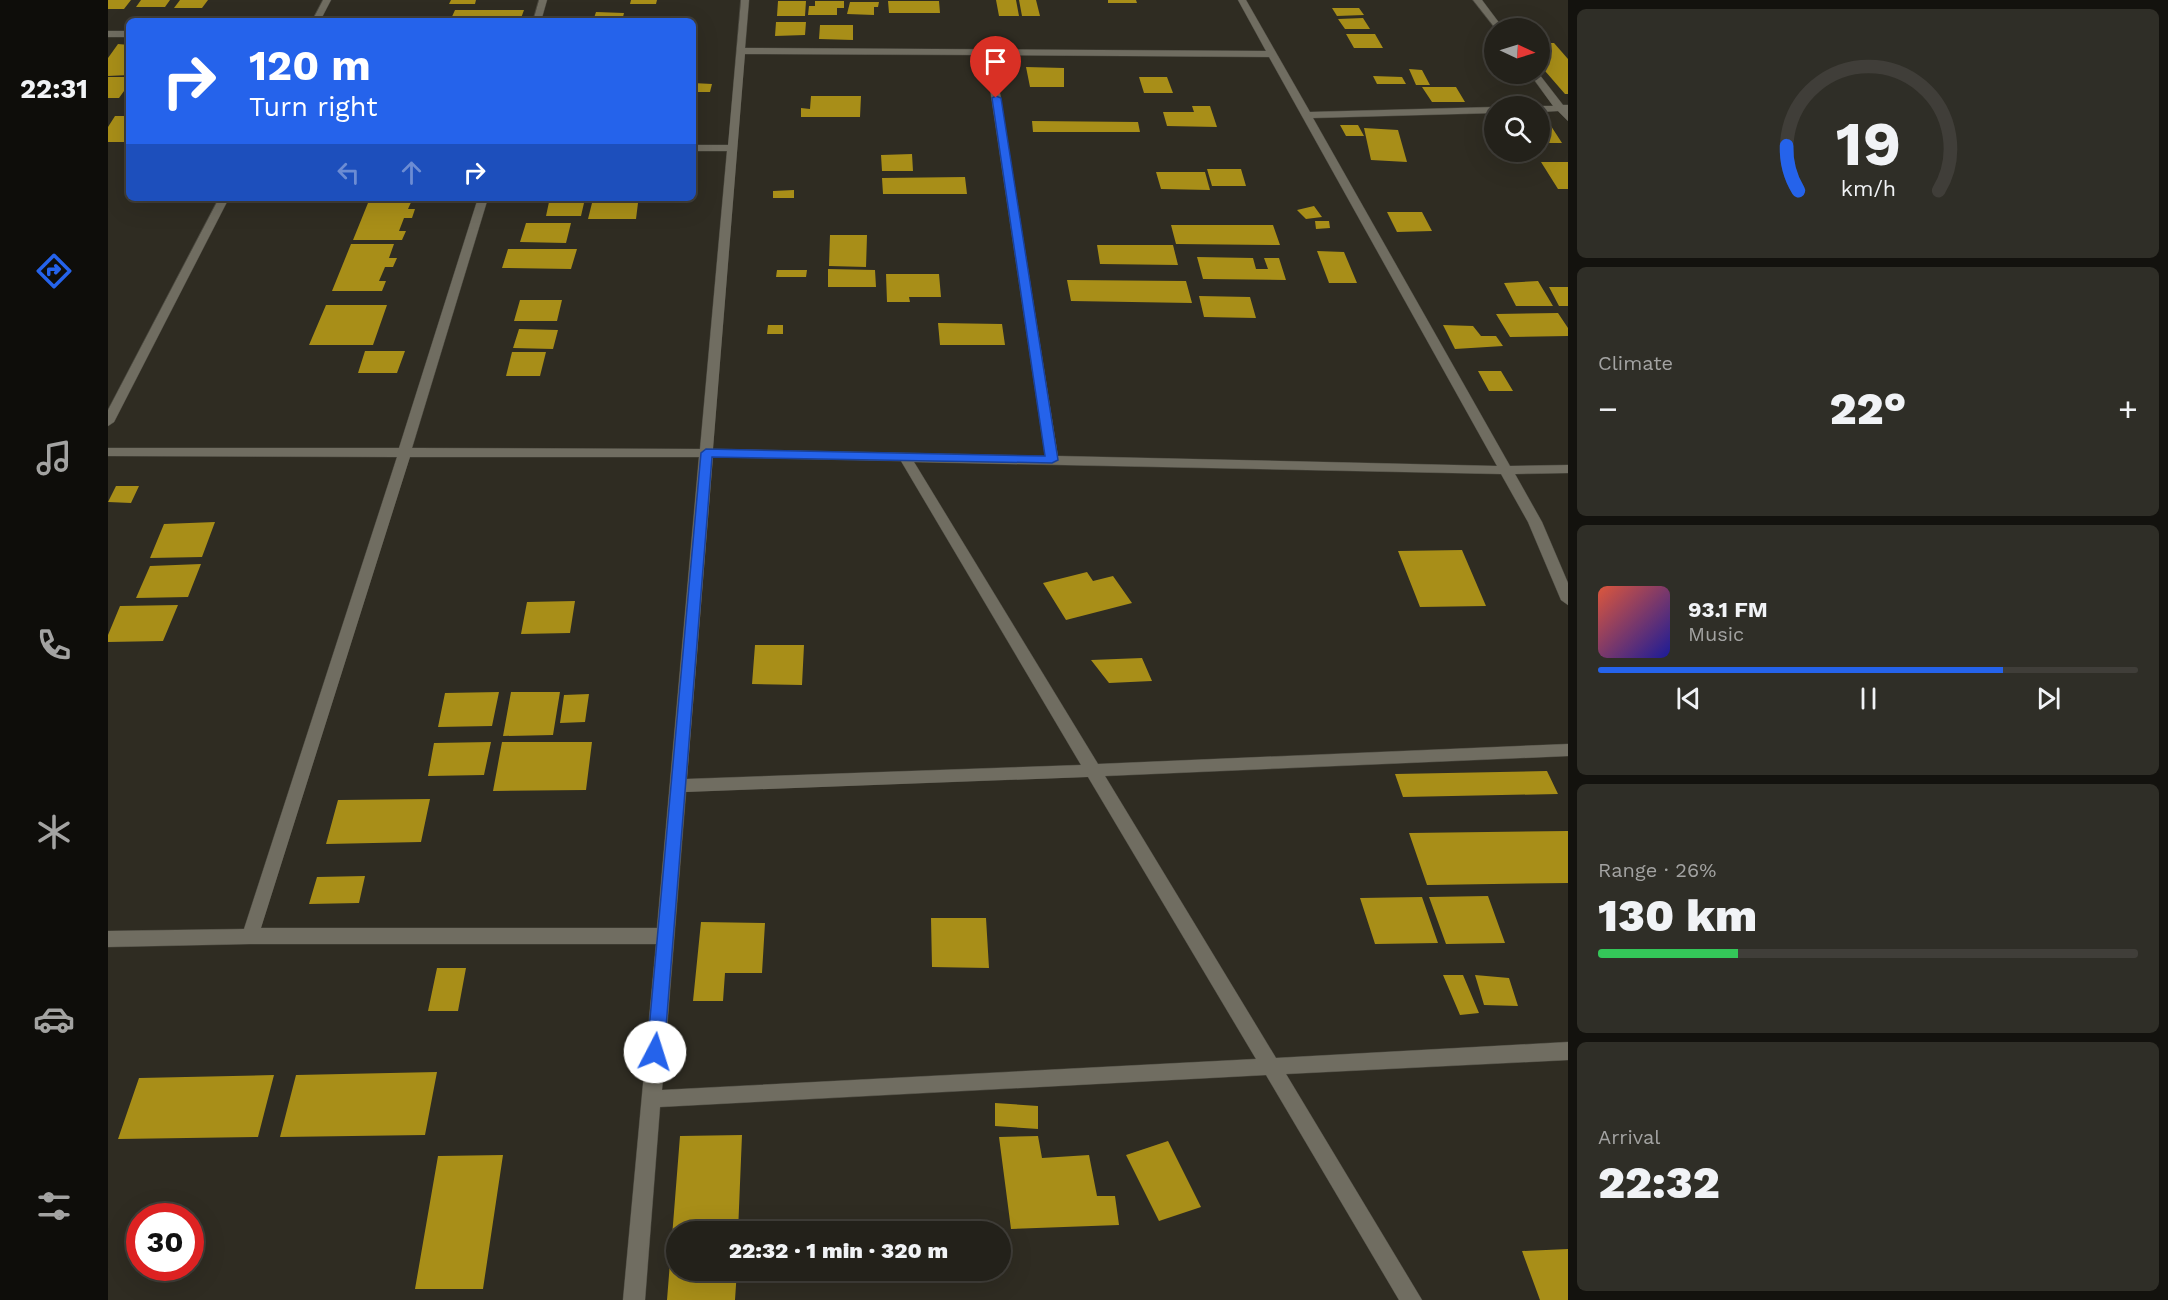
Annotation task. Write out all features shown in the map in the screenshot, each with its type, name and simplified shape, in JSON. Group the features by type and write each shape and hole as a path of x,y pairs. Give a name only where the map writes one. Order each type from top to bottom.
{"street":[{"path":"318,18 327,0"},
{"path":"538,18 543,0"},
{"path":"634,1300 745,0"},
{"path":"1242,0 1535,522 1568,600"},
{"path":"1477,0 1491,18"},
{"path":"108,34 126,34"},
{"path":"741,51 1272,54"},
{"path":"989,52 1052,460"},
{"path":"1543,84 1568,117"},
{"path":"1306,115 1484,110"},
{"path":"696,148 733,148"},
{"path":"108,422 222,201"},
{"path":"250,936 482,201"},
{"path":"108,452 706,453 1506,470 1568,469"},
{"path":"905,457 1411,1300"},
{"path":"678,786 1394,759 1568,750"},
{"path":"108,939 250,936 666,936"},
{"path":"651,1099 1568,1051"}],"building":[{"path":"108,0 131,0 124,9 108,9"},
{"path":"141,0 170,0 165,7 136,7"},
{"path":"180,0 208,0 202,8 174,8"},
{"path":"451,0 476,0 475,4 449,4"},
{"path":"631,0 657,0 656,4 630,4"},
{"path":"996,0 1016,0 1019,16 999,16"},
{"path":"1019,0 1036,0 1040,16 1022,16"},
{"path":"1108,0 1136,0 1137,3 1108,3"},
{"path":"778,1 806,1 805,16 777,16"},
{"path":"815,1 844,1 844,8 837,8 837,15 808,15 809,6 815,6"},
{"path":"888,1 939,1 940,13 889,13"},
{"path":"850,2 879,2 878,7 874,7 874,15 847,14"},
{"path":"1332,8 1359,8 1364,15 1337,16"},
{"path":"455,10 524,10 521,18 451,18"},
{"path":"596,12 624,13 623,18 594,18"},
{"path":"1363,18 1370,29 1345,29 1338,19"},
{"path":"776,22 806,22 805,35 775,36"},
{"path":"820,25 853,25 853,40 819,39"},
{"path":"1346,34 1375,34 1383,48 1354,48"},
{"path":"1550,43 1554,43 1568,59 1568,94 1565,94 1550,77"},
{"path":"118,44 126,45 126,75 108,76 108,58"},
{"path":"1026,67 1064,68 1064,87 1030,87"},
{"path":"1409,69 1422,70 1430,85 1416,85"},
{"path":"1373,76 1402,77 1406,84 1377,84"},
{"path":"108,77 126,77 126,88 119,98 108,98"},
{"path":"1139,77 1167,77 1173,93 1144,93"},
{"path":"696,83 712,84 710,92 696,92"},
{"path":"1422,87 1456,87 1465,102 1432,102"},
{"path":"811,96 861,96 860,117 801,117 801,108 810,109"},
{"path":"1192,106 1210,106 1217,127 1167,126 1163,112 1194,112"},
{"path":"115,116 126,116 126,142 108,142 108,127"},
{"path":"1032,121 1138,122 1140,132 1033,132"},
{"path":"1340,125 1358,125 1364,136 1346,136"},
{"path":"1550,126 1551,126 1562,143 1550,143"},
{"path":"1364,128 1398,130 1407,162 1371,160"},
{"path":"912,154 913,171 882,171 881,155"},
{"path":"1541,162 1568,162 1568,189 1558,189"},
{"path":"1207,169 1241,169 1246,186 1212,186"},
{"path":"1156,172 1205,172 1210,190 1161,189"},
{"path":"965,177 967,194 883,194 882,178"},
{"path":"794,190 794,198 773,198 773,191"},
{"path":"369,201 412,201 408,209 415,209 412,218 404,218 399,231 406,231 402,240 353,240"},
{"path":"549,202 584,203 581,216 546,216"},
{"path":"592,203 638,203 636,219 588,219"},
{"path":"1314,206 1322,217 1306,219 1297,210"},
{"path":"1387,212 1422,212 1432,231 1397,232"},
{"path":"1315,221 1329,221 1330,228 1316,229"},
{"path":"526,223 571,223 566,243 520,242"},
{"path":"1171,225 1273,225 1280,245 1176,244"},
{"path":"830,235 867,235 866,267 829,266"},
{"path":"351,244 394,244 389,258 397,258 393,267 385,267 379,281 386,281 382,291 332,291"},
{"path":"1097,245 1173,245 1178,265 1100,264"},
{"path":"508,249 577,249 571,269 502,268"},
{"path":"1317,251 1344,252 1357,283 1329,283"},
{"path":"1197,257 1253,258 1256,269 1268,269 1264,258 1279,258 1286,280 1203,279"},
{"path":"828,269 875,270 876,287 828,287"},
{"path":"777,270 807,270 806,277 776,277"},
{"path":"886,274 939,274 941,297 909,297 910,302 887,302"},
{"path":"1067,280 1186,281 1192,303 1071,301"},
{"path":"1538,281 1553,306 1516,306 1504,283"},
{"path":"1549,287 1568,287 1568,306 1559,306"},
{"path":"1199,296 1250,297 1256,318 1204,317"},
{"path":"520,300 562,300 557,321 514,321"},
{"path":"326,305 387,305 373,345 309,345"},
{"path":"1558,313 1568,328 1568,336 1510,337 1496,314"},
{"path":"938,323 1002,324 1005,345 940,345"},
{"path":"768,325 783,325 783,334 767,334"},
{"path":"1443,325 1473,326 1481,336 1496,336 1503,346 1455,349"},
{"path":"519,329 558,330 553,349 513,348"},
{"path":"365,351 405,351 397,373 358,373"},
{"path":"512,352 546,352 540,376 506,376"},
{"path":"1478,371 1501,371 1513,391 1489,391"},
{"path":"116,486 139,486 131,503 108,502"},
{"path":"215,522 202,557 150,558 164,524"},
{"path":"1462,550 1486,606 1420,607 1398,551"},
{"path":"201,564 188,597 136,598 150,566"},
{"path":"1087,572 1093,581 1113,576 1132,603 1066,620 1043,583"},
{"path":"575,601 570,633 521,634 527,602"},
{"path":"178,605 163,641 108,642 108,635 120,606"},
{"path":"755,645 804,645 802,685 752,684"},
{"path":"1142,658 1152,681 1109,683 1091,660"},
{"path":"499,692 492,726 438,727 445,693"},
{"path":"511,692 560,692 553,735 503,736"},
{"path":"589,694 585,722 560,723 564,695"},
{"path":"491,742 484,775 428,776 434,743"},
{"path":"502,742 592,742 586,790 493,791"},
{"path":"1547,771 1558,794 1403,797 1395,774"},
{"path":"430,799 421,842 326,844 338,800"},
{"path":"1568,831 1568,883 1427,885 1409,833"},
{"path":"365,876 359,903 309,904 317,877"},
{"path":"1488,896 1505,943 1446,944 1429,897"},
{"path":"1422,897 1438,943 1375,944 1360,898"},
{"path":"931,918 986,918 989,968 932,967"},
{"path":"701,922 765,923 762,973 725,973 723,1001 693,1001"},
{"path":"437,968 466,968 458,1011 428,1011"},
{"path":"1443,975 1463,975 1479,1013 1460,1015"},
{"path":"1475,975 1509,978 1518,1006 1484,1005"},
{"path":"437,1072 425,1135 280,1137 296,1075"},
{"path":"274,1075 258,1137 118,1139 139,1078"},
{"path":"995,1103 1038,1106 1038,1129 995,1126"},
{"path":"742,1135 738,1221 673,1221 680,1136"},
{"path":"1038,1136 1042,1158 1089,1155 1097,1196 1115,1196 1119,1225 1011,1229 999,1137"},
{"path":"1168,1141 1201,1207 1159,1221 1126,1155"},
{"path":"503,1155 483,1289 415,1289 438,1156"},
{"path":"1568,1249 1568,1300 1540,1300 1522,1251"},
{"path":"669,1281 736,1281 735,1300 667,1300"}],"route":[{"path":"655,1052 706,453 1052,460 996,98"}]}
